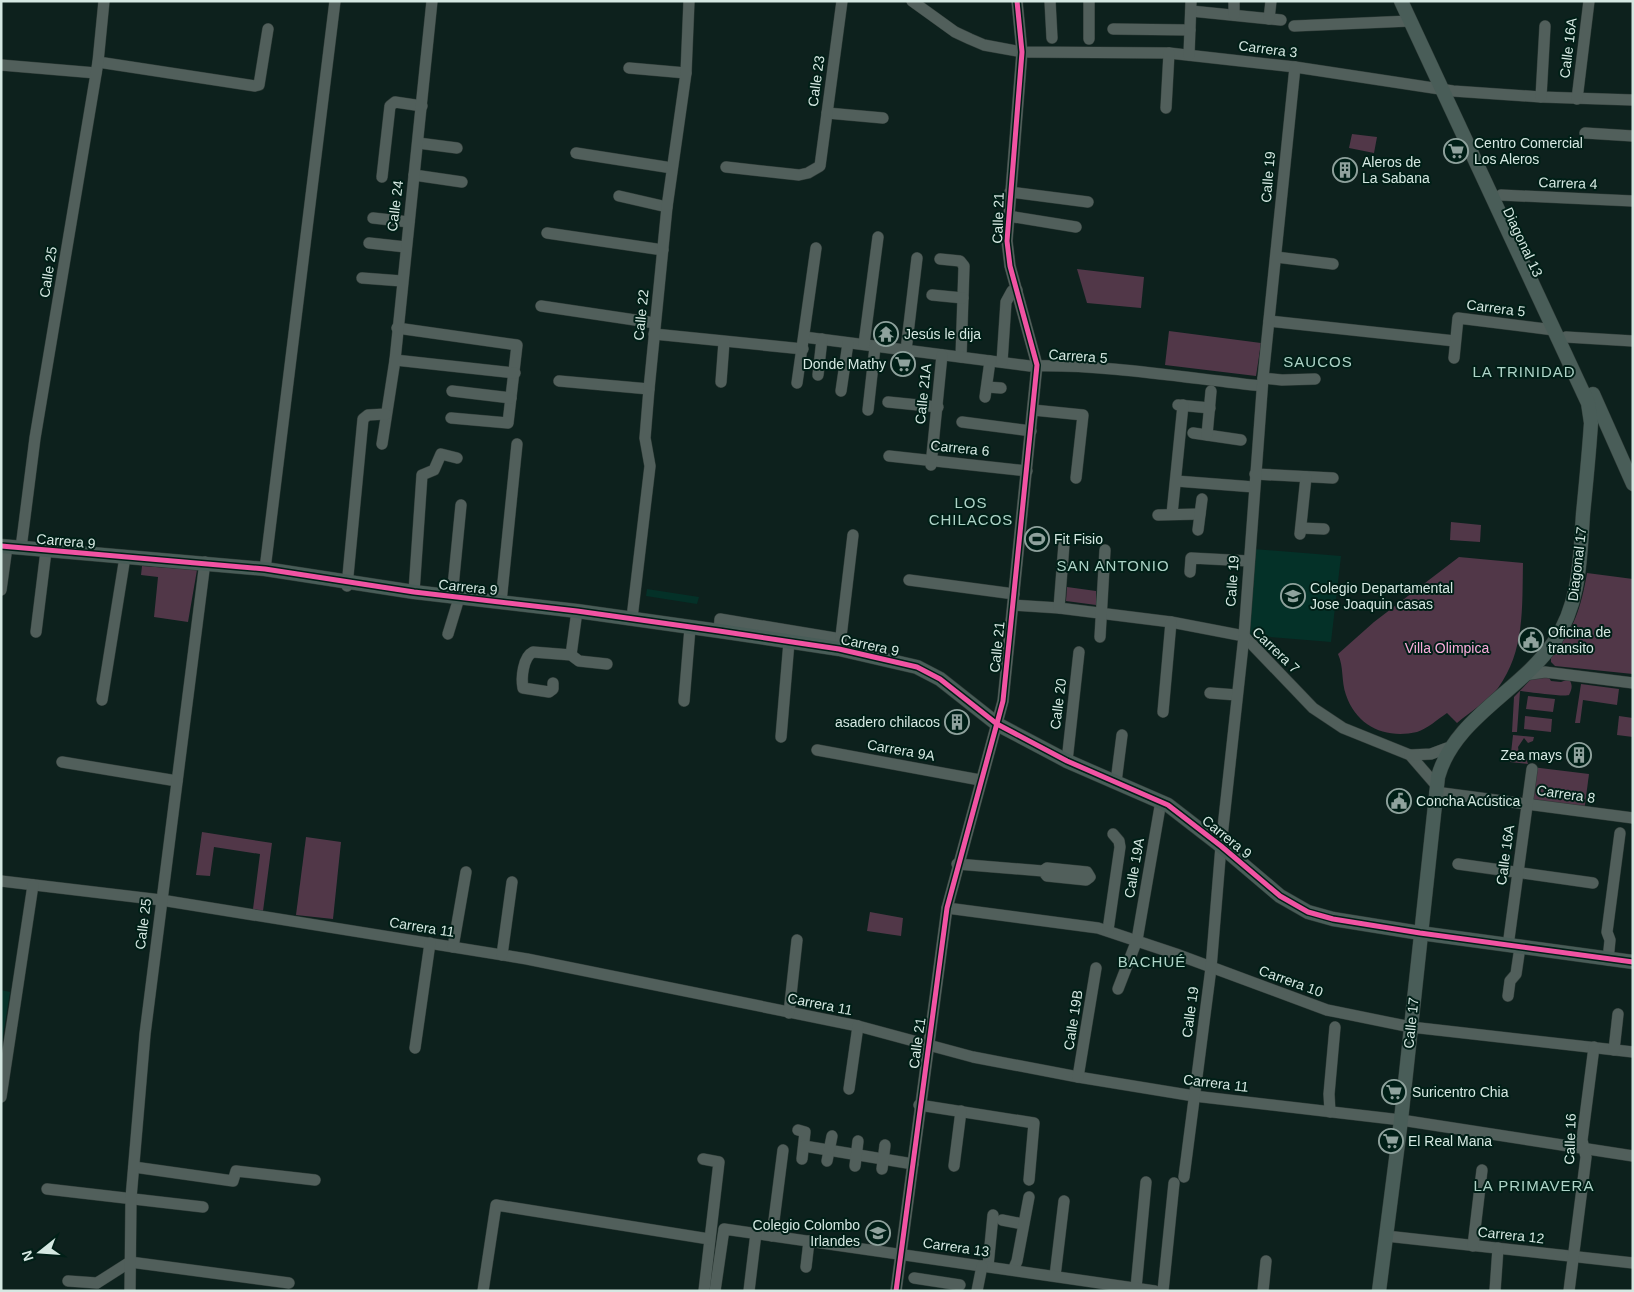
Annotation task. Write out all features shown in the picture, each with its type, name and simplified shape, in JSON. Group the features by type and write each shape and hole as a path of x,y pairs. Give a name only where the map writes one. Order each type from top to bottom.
{"main road":[{"name":"Diagonal 13","path":"1401,1 1501,195 1560,333 1590,407 1592,423 1589,444"},
{"name":"Diagonal 13","path":"1411,1 1447,90 1560,333 1628,470 1633,484"},
{"path":"1589,444 1593,442 1597,432 1603,431 1620,466 1628,470"},
{"name":"Diagonal 17","path":"1446,752 1474,722 1545,654 1562,629 1575,594 1589,444"},
{"name":"Carrera 9","path":"4,546 46,551 205,562 265,569 347,585 632,618 789,642 840,644 925,671 940,679 997,724 1066,761 1161,801 1222,846 1280,896 1298,908 1333,919 1608,960 1633,962"},
{"name":"Calle 17","path":"1379,1291 1402,1120 1436,788 1446,752"}],"street":[{"name":"Calle 25","path":"21,548 35,438 97,68 104,1"},
{"path":"265,569 335,1"},
{"name":"Calle 24","path":"382,444 395,360 432,1"},
{"path":"629,68 686,73 689,1"},
{"name":"Calle 23","path":"726,167 799,175 808,173 820,166 842,1"},
{"name":"Carrera 3","path":"912,1 955,32 970,39 984,45 1022,52 1169,53 1295,67 1447,90 1578,99 1633,100"},
{"name":"Calle 21","path":"896,1291 919,1105 947,908 957,864 1003,701 1033,410 1037,365 1008,254 1008,216 1022,52 1017,1"},
{"path":"1050,1 1052,38"},
{"path":"1088,39 1089,1"},
{"path":"1234,1 1234,15"},
{"path":"1189,55 1192,6 1234,15 1275,20 1271,1"},
{"name":"Calle 16A","path":"1578,99 1589,1"},
{"path":"1294,26 1410,21"},
{"path":"1541,97 1545,26"},
{"path":"1112,28 1190,30"},
{"path":"1,65 97,68 255,86 259,85 268,29"},
{"path":"1166,108 1169,53"},
{"name":"Calle 19","path":"1163,1291 1212,968 1222,846 1244,636 1262,382 1270,321 1295,67"},
{"name":"Calle 22","path":"632,618 650,466 645,438 667,207 686,73"},
{"path":"382,177 390,106 395,102 422,106"},
{"path":"827,113 883,118"},
{"path":"1585,133 1633,136"},
{"path":"418,143 457,148"},
{"path":"576,153 672,168"},
{"path":"414,175 462,182"},
{"path":"1010,192 1088,202"},
{"name":"Carrera 4","path":"1501,195 1633,201"},
{"path":"619,196 667,207"},
{"path":"1008,216 1076,227"},
{"path":"373,218 409,222"},
{"path":"547,233 663,250"},
{"path":"868,410 870,346 865,295 878,237"},
{"path":"369,243 406,246"},
{"path":"797,383 816,248"},
{"path":"1276,257 1333,264"},
{"path":"906,350 917,258"},
{"path":"940,259 964,263 961,357"},
{"path":"362,278 402,281"},
{"path":"1002,362 1006,302 1012,291 1017,290"},
{"path":"932,295 963,298"},
{"path":"540,306 724,342 802,349"},
{"name":"Carrera 5","path":"1454,358 1458,318 1560,333 1633,341"},
{"path":"1270,321 1455,341"},
{"path":"397,328 515,343 518,348 507,424 450,418"},
{"name":"Carrera 5","path":"804,337 848,344 1037,365 1262,382 1315,379"},
{"path":"818,375 822,339"},
{"path":"721,382 724,342"},
{"path":"841,391 848,344"},
{"name":"Calle 21A","path":"931,463 942,355"},
{"path":"395,360 515,373"},
{"path":"990,361 986,392 1001,388"},
{"path":"559,380 649,389"},
{"path":"452,391 511,398"},
{"path":"1207,436 1211,391"},
{"path":"888,402 938,407"},
{"path":"1172,514 1176,481 1180,405 1210,408"},
{"path":"1033,410 1083,415 1076,478"},
{"path":"347,585 363,419 368,415 386,414"},
{"path":"962,422 1031,431"},
{"path":"1193,434 1240,440"},
{"path":"502,602 516,444"},
{"path":"414,592 422,475 434,470 441,454 457,458"},
{"name":"Carrera 6","path":"889,456 931,463 1027,471"},
{"path":"1255,474 1333,478"},
{"path":"1306,477 1301,531 1324,530"},
{"path":"1176,481 1254,487"},
{"path":"1198,530 1202,499"},
{"path":"448,634 455,597 461,505"},
{"path":"1158,515 1200,514"},
{"path":"718,631 720,619 840,644 853,535"},
{"path":"1059,608 1064,544"},
{"path":"1,590 4,546"},
{"path":"1100,637 1105,550"},
{"path":"36,632 46,551"},
{"path":"102,700 125,557"},
{"path":"1190,572 1191,558 1248,562"},
{"name":"Calle 25","path":"130,1291 130,1198 145,1034 205,562"},
{"name":"Carrera 7","path":"909,580 1059,608 1171,622 1244,636 1313,708 1330,720 1410,755 1446,752"},
{"path":"570,655 577,611"},
{"path":"1163,712 1171,622"},
{"path":"684,701 690,628"},
{"path":"781,736 789,642"},
{"path":"553,683 552,689 549,692 524,688 526,659 533,652 570,655 579,662 607,664"},
{"name":"Calle 20","path":"1066,761 1079,652"},
{"path":"1545,654 1544,662 1550,668 1633,679"},
{"path":"1524,675 1545,672 1633,683"},
{"path":"1210,693 1237,696"},
{"path":"1116,782 1122,734"},
{"name":"Carrera 9A","path":"817,750 980,780"},
{"name":"Carrera 7","path":"1410,755 1436,788"},
{"path":"62,762 177,781"},
{"name":"Calle 16A","path":"1508,996 1510,981 1516,974 1514,946 1518,872 1532,769"},
{"name":"Carrera 8","path":"1436,788 1527,804 1633,818"},
{"name":"Calle 19A","path":"1118,989 1137,940 1161,801"},
{"path":"1608,960 1610,940 1606,932 1620,833"},
{"path":"1108,930 1120,847 1119,841 1113,834"},
{"path":"957,864 1043,872"},
{"path":"1458,864 1593,883"},
{"path":"453,947 466,872"},
{"name":"Carrera 11","path":"1,881 161,900 502,955 858,1026 1028,1069 1078,1078 1194,1096 1402,1120 1633,1156"},
{"path":"502,955 512,882"},
{"path":"1,1097 33,885"},
{"name":"Carrera 10","path":"947,908 1108,930 1320,1008 1411,1027 1633,1052"},
{"path":"789,1013 798,940"},
{"path":"415,1048 430,943"},
{"name":"Calle 19B","path":"1078,1078 1096,968"},
{"path":"1614,1050 1618,1014"},
{"path":"849,1089 858,1026"},
{"path":"1330,1112 1329,1094 1336,1027"},
{"name":"Calle 16","path":"1569,1291 1586,1157 1582,1140 1594,1047"},
{"path":"919,1105 1034,1122 1029,1180"},
{"path":"954,1166 961,1111"},
{"path":"798,1130 805,1132 802,1159"},
{"path":"828,1156 832,1136"},
{"path":"855,1160 858,1141"},
{"path":"882,1164 885,1145"},
{"path":"804,1146 828,1156 882,1164 913,1164"},
{"path":"772,1236 783,1150"},
{"path":"703,1158 719,1162 704,1291"},
{"path":"134,1167 233,1181 236,1171 315,1180"},
{"path":"1473,1246 1482,1170"},
{"path":"1136,1288 1146,1182"},
{"path":"48,1189 203,1207"},
{"path":"1013,1270 1018,1261 1029,1197"},
{"path":"1055,1276 1064,1200"},
{"path":"483,1291 496,1205 709,1239"},
{"path":"977,1291 997,1218 1023,1224"},
{"name":"Carrera 13","path":"715,1291 724,1229 1055,1276 1099,1287 1136,1288 1155,1291"},
{"path":"748,1291 756,1233"},
{"name":"Carrera 12","path":"1386,1236 1633,1263"},
{"path":"806,1267 810,1241"},
{"path":"1495,1291 1498,1248"},
{"path":"1263,1291 1266,1261"},
{"path":"68,1281 97,1283 130,1262 289,1283"},
{"path":"919,1291 917,1278 960,1285"}],"shaded area":[{"name":"Colegio Departamental Jose Joaquin casas","path":"1253,549 1341,556 1331,642 1247,635"},
{"path":"647,589 699,597 697,604 646,596"},
{"path":"1,990 10,992 1,1048"}],"green space":[{"path":"1352,134 1377,137 1374,153 1349,148"},
{"path":"1077,269 1144,277 1141,308 1087,303"},
{"path":"1169,331 1261,343 1256,376 1165,365"},
{"path":"1451,522 1481,525 1480,542 1450,540"},
{"name":"Villa Olimpica","path":"1459,557 1523,563 1522,613 1518,644 1507,674 1494,693 1457,723 1447,713 1417,732 1394,734 1374,728 1365,723 1351,706 1344,690 1338,654 1374,622"},
{"path":"142,566 197,570 188,622 154,617 158,577 141,575"},
{"path":"1587,573 1633,579 1633,674 1555,666 1551,662 1551,657 1571,628 1579,608"},
{"path":"1067,587 1096,591 1096,605 1066,601"},
{"path":"1534,676 1548,676 1551,681 1561,682 1569,679 1572,685 1571,691 1569,695 1554,695 1520,691 1517,732 1512,732 1514,697"},
{"path":"1581,684 1619,689 1617,705 1583,700 1580,723 1575,723"},
{"path":"1528,696 1555,699 1553,712 1526,709"},
{"path":"1525,716 1552,719 1551,732 1524,729"},
{"path":"1619,716 1633,718 1633,737 1617,735"},
{"path":"1513,735 1534,737 1533,741 1528,743 1524,738 1518,747 1520,761 1526,758 1528,764 1510,762"},
{"path":"1532,767 1589,774 1584,812 1527,804"},
{"path":"202,832 272,843 263,911 253,909 260,854 214,847 210,876 196,875"},
{"path":"306,837 341,842 333,919 296,915"},
{"path":"870,912 903,918 901,936 867,931"}],"cycle path":[{"path":"896,1291 947,908 1003,701 1037,365 1010,266 1007,241 1022,52 1017,1"},
{"path":"1,546 265,569 414,592 577,611 839,649 917,667 940,679 997,724 1067,761 1168,805 1221,846 1280,896 1308,912 1333,919 1420,933 1633,962"}],"place":[{"name":"Centro Comercial Los Aleros","path":"1456,151"},
{"name":"Aleros de La Sabana","path":"1345,170"},
{"name":"Jesús le dija","path":"886,334"},
{"name":"Donde Mathy","path":"903,364"},
{"name":"Fit Fisio","path":"1037,539"},
{"name":"Colegio Departamental Jose Joaquin casas","path":"1293,596"},
{"name":"Oficina de transito","path":"1531,640"},
{"name":"asadero chilacos","path":"957,722"},
{"name":"Zea mays","path":"1579,755"},
{"name":"Concha Acústica","path":"1399,801"},
{"name":"Suricentro Chia","path":"1394,1092"},
{"name":"El Real Mana","path":"1391,1141"},
{"name":"Colegio Colombo Irlandes","path":"878,1233"}],"district":[{"name":"SAUCOS","path":"1318,361"},
{"name":"LA TRINIDAD","path":"1524,371"},
{"name":"LOS CHILACOS","path":"971,510"},
{"name":"SAN ANTONIO","path":"1113,565"},
{"name":"BACHUÉ","path":"1152,961"},
{"name":"LA PRIMAVERA","path":"1534,1185"}]}
